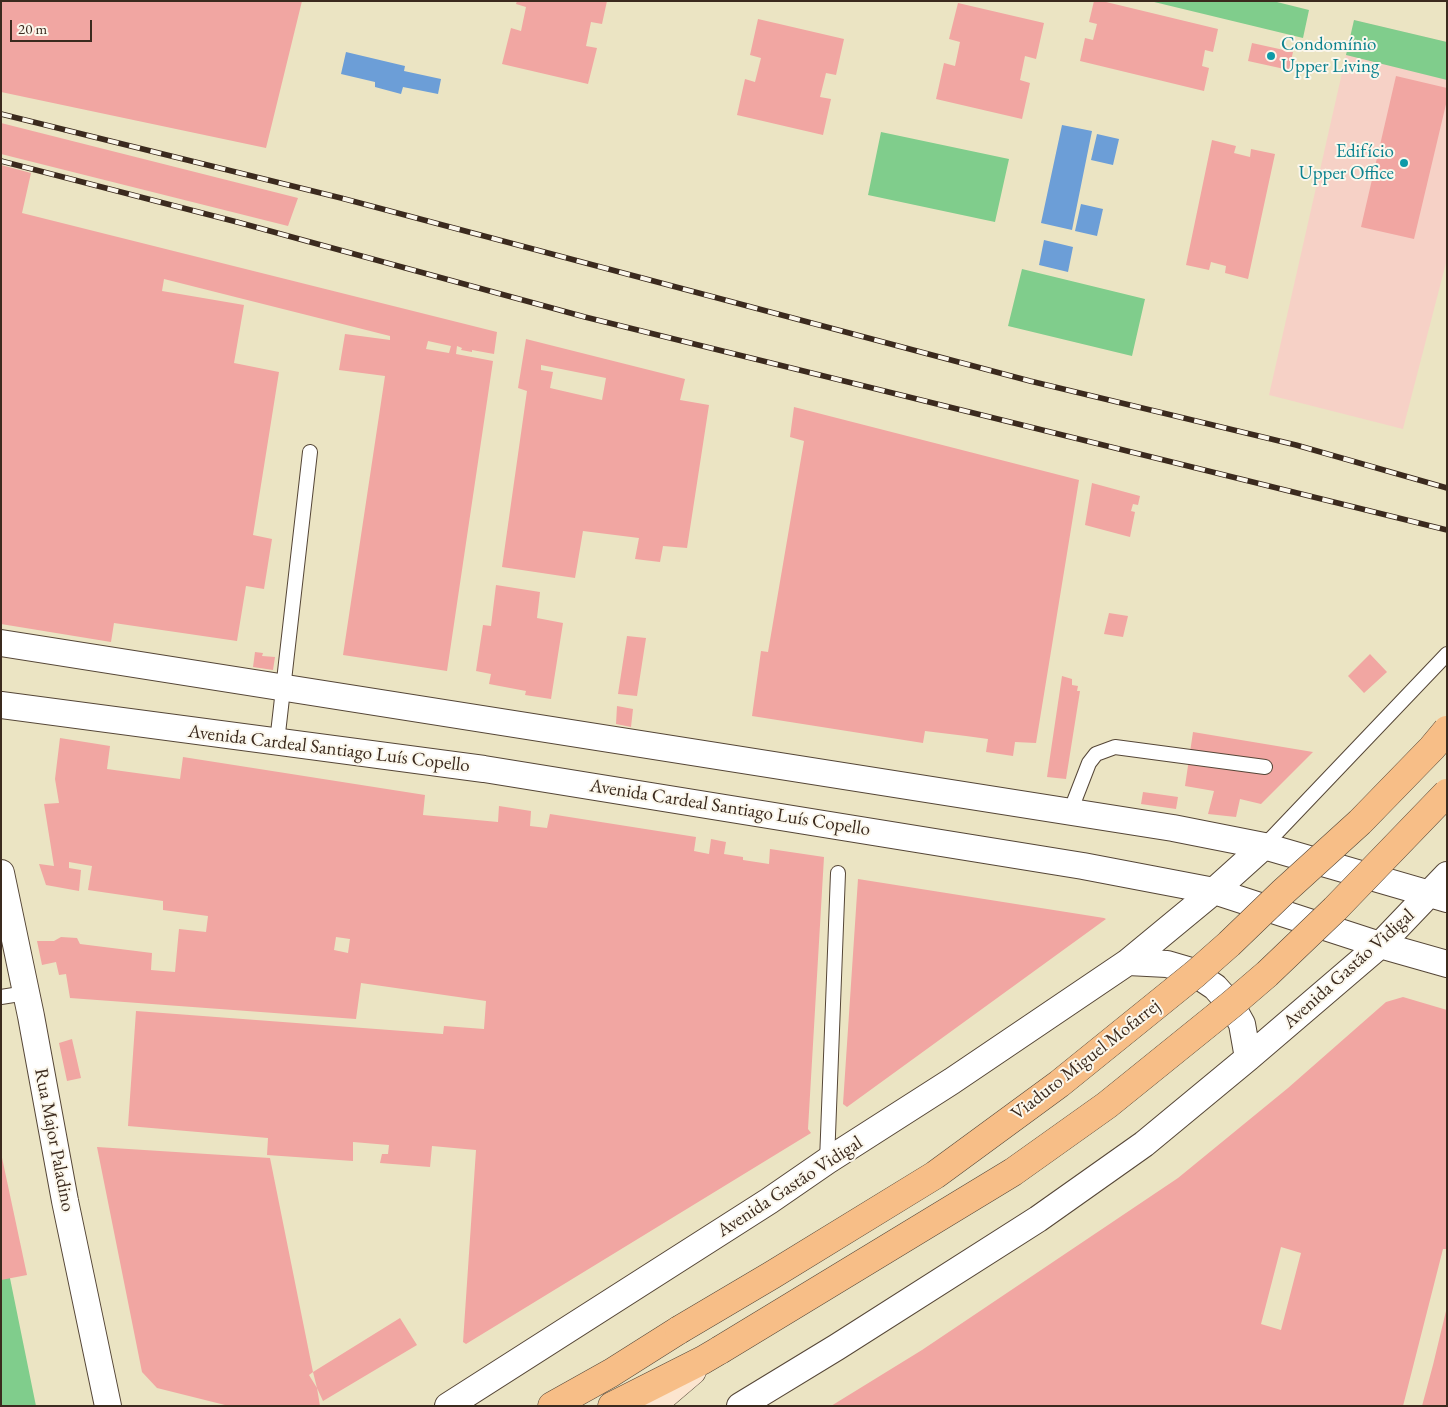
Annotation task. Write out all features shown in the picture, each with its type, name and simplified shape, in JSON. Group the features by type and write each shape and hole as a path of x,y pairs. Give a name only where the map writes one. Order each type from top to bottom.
{"highway":[{"name":"Viaduto Miguel Mofarrej","path":"552,1406 611,1373 935,1175 1059,1084 1195,974 1229,944 1360,822 1447,730"},
{"path":"612,1406 712,1355 1013,1172 1107,1105 1267,974 1336,909 1447,793"}],"street":[{"path":"1,643 1173,828 1264,846 1441,890"},
{"name":"Avenida Cardeal Santiago Luís Copello","path":"1,705 484,769 1083,866 1214,891 1380,945 1447,964"},
{"name":"Avenida Gastão Vidigal","path":"448,1406 769,1201 827,1161 952,1081 1128,962 1214,891 1264,846"},
{"name":"Rua Major Paladino","path":"1,874 14,995 65,1201 108,1406"},
{"name":"Avenida Gastão Vidigal","path":"740,1406 1038,1218 1144,1144 1248,1058 1441,890"},
{"path":"1128,962 1167,964 1191,971 1214,987 1232,1006 1242,1024 1248,1058"},
{"path":"651,1406 712,1355"}],"lane":[{"path":"277,742 310,452"},
{"path":"1264,846 1447,654"},
{"path":"1070,812 1089,762 1096,754 1115,747 1265,767"},
{"path":"827,1161 838,873"}],"shaded area":[{"path":"1354,20 1447,42 1447,259 1403,429 1269,395"}],"green space":[{"path":"1150,1 1273,1 1309,10 1303,38"},
{"path":"1354,20 1447,42 1447,80 1346,55"},
{"path":"881,132 1009,159 995,222 868,195"},
{"path":"1022,269 1145,299 1132,356 1008,326"},
{"path":"1,1234 36,1406 1,1406"}],"water":[{"path":"346,52 405,66 404,71 441,79 438,94 403,87 401,94 375,87 375,82 341,74"},
{"path":"1062,125 1092,131 1072,230 1041,223"},
{"path":"1097,134 1119,139 1113,165 1091,160"},
{"path":"1081,204 1103,209 1097,236 1075,231"},
{"path":"1044,240 1073,247 1068,272 1039,265"}],"building":[{"path":"1,1 302,1 266,148 1,92"},
{"path":"517,1 607,1 602,24 591,22 586,46 597,48 588,84 502,64 511,28 521,31 526,7 516,4"},
{"path":"1094,1 1102,1 1218,29 1213,52 1205,50 1202,66 1209,68 1204,91 1080,61 1085,38 1093,40 1097,24 1089,22"},
{"path":"958,3 1044,23 1036,59 1025,56 1020,80 1030,83 1022,119 936,99 944,63 955,66 960,42 949,39"},
{"path":"758,19 844,39 836,75 826,73 820,97 831,99 823,135 737,115 745,79 755,82 761,58 750,55"},
{"name":"Condomínio Upper Living","path":"1252,43 1293,52 1289,70 1248,61"},
{"name":"Edifício Upper Office","path":"1396,76 1447,88 1447,100 1414,239 1361,227"},
{"path":"1,123 298,198 288,226 1,154"},
{"path":"1212,140 1236,146 1234,153 1250,157 1251,149 1275,154 1248,279 1225,273 1226,266 1211,262 1209,270 1186,265"},
{"path":"1,165 31,173 22,213 497,332 494,354 461,350 462,348 457,346 456,354 493,361 447,671 343,655 385,376 339,370 345,334 390,340 390,336 164,279 162,291 244,305 234,363 279,372 253,535 272,539 264,589 246,586 237,641 114,623 111,642 1,624","holes":["428,341 451,346 449,353 426,349"]},
{"path":"526,339 685,379 680,400 709,405 687,548 663,546 660,562 635,559 639,538 583,531 575,578 502,567 527,391 518,388","holes":["541,365 606,378 602,400 550,388 553,372 541,370"]},
{"path":"794,407 1079,480 1036,743 1015,742 1013,756 986,752 988,739 925,731 923,743 752,716 761,651 768,652 804,441 790,437"},
{"path":"1092,483 1140,496 1138,505 1133,504 1131,511 1135,512 1130,537 1085,525"},
{"path":"496,585 540,592 537,618 563,623 551,699 525,695 526,691 489,684 491,674 476,671 483,625 491,626"},
{"path":"1109,613 1128,616 1123,637 1104,634"},
{"path":"627,636 646,638 637,696 618,694"},
{"path":"255,652 263,653 262,656 275,657 273,670 253,667"},
{"path":"1370,654 1387,672 1364,693 1348,676"},
{"path":"1062,676 1072,679 1072,685 1078,686 1077,691 1080,691 1066,779 1047,777"},
{"path":"617,706 633,709 631,727 616,724"},
{"path":"1193,732 1313,752 1261,804 1240,799 1236,817 1208,814 1214,791 1185,786"},
{"path":"60,738 110,746 107,769 180,779 183,757 425,795 423,815 498,822 499,806 531,811 530,826 547,828 550,814 696,837 694,851 709,854 711,839 726,842 724,854 743,857 743,860 769,864 770,849 824,857 808,1129 811,1133 466,1344 463,1342 476,1150 432,1146 430,1167 380,1163 382,1154 388,1154 389,1145 353,1142 353,1161 267,1155 268,1138 128,1126 136,1011 443,1034 444,1026 484,1029 486,1001 361,983 356,1019 70,998 66,974 59,975 56,962 42,965 37,941 54,941 61,937 77,938 80,944 152,953 151,970 175,972 179,929 206,932 208,916 163,910 163,901 88,890 92,866 69,862 69,868 81,870 79,891 46,885 39,864 54,866 44,804 59,803 55,779","holes":["336,937 350,939 348,953 334,950"]},
{"path":"1143,792 1178,797 1176,809 1141,804"},
{"path":"858,879 1106,919 847,1107 843,1104"},
{"path":"1403,997 1447,1010 1447,1249 1443,1249 1403,1406 831,1406 922,1350 1178,1178 1288,1088 1386,1002","holes":["1281,1247 1301,1253 1281,1330 1261,1324"]},
{"path":"72,1039 81,1078 67,1081 59,1043"},
{"path":"97,1147 270,1158 313,1372 309,1375 317,1388 320,1406 229,1406 157,1388 142,1372"},
{"path":"1,1153 27,1275 1,1280"},
{"path":"1446,1311 1447,1406 1422,1406 1433,1365"},
{"path":"400,1318 417,1345 323,1401 313,1372"}],"railway":[{"path":"1,114 341,198 1030,381 1296,445 1447,488"},
{"path":"1,161 237,222 585,317 1447,530"}],"place":[{"name":"Condomínio Upper Living","path":"1271,56"},
{"name":"Edifício Upper Office","path":"1404,163"}]}
